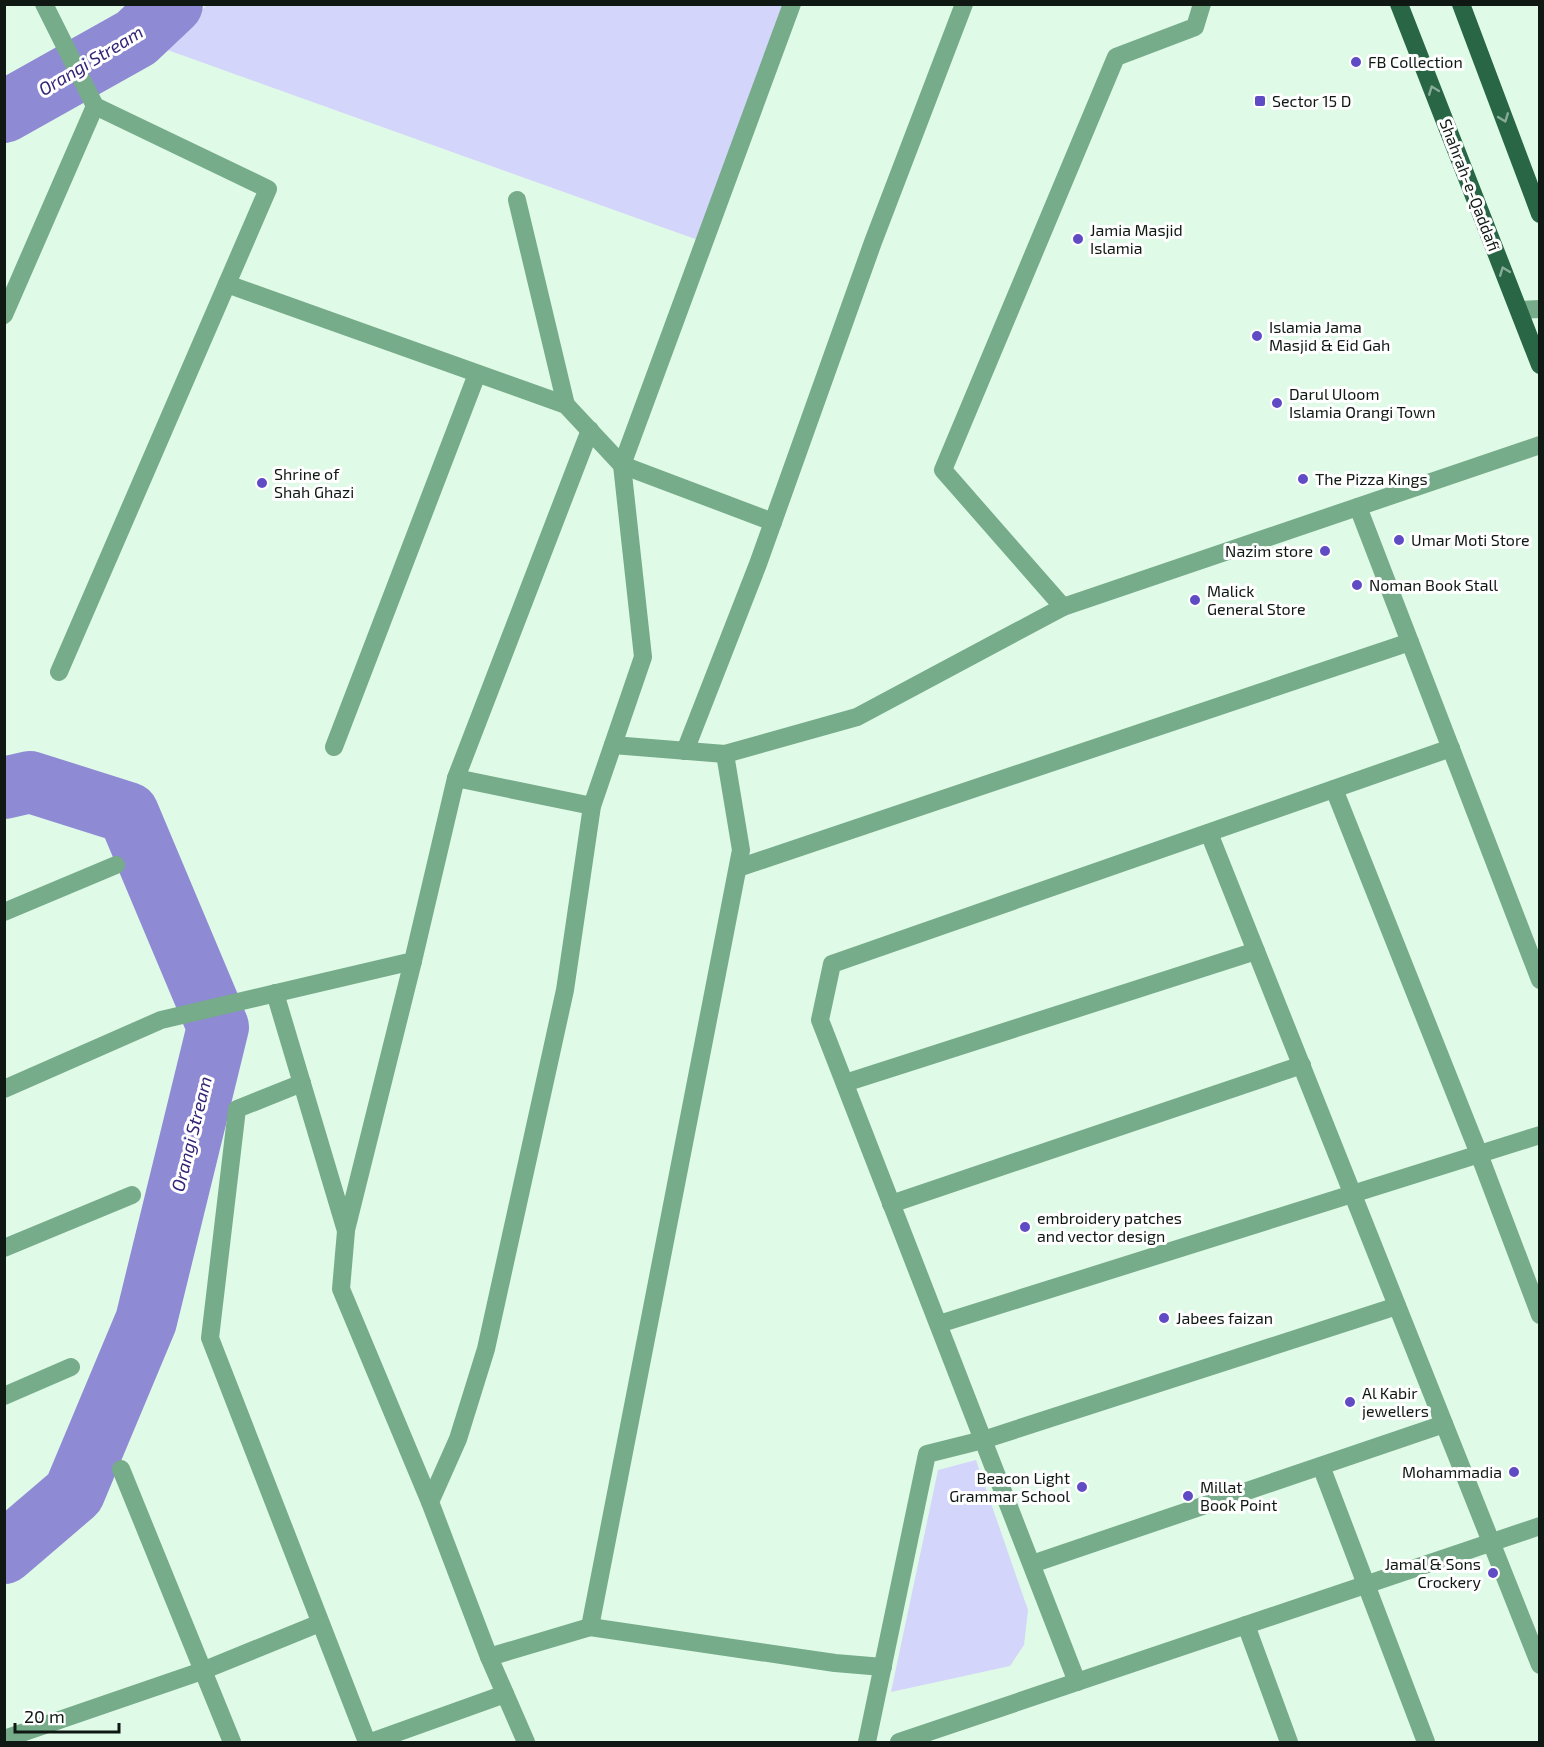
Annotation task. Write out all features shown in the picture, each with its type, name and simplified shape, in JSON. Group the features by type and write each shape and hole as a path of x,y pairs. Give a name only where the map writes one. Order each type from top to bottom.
{"main road":[{"name":"Shahrah-e-Qaddafi","path":"1399,4 1539,365"},
{"path":"1461,4 1539,214"}],"street":[{"path":"44,4 94,105 268,189 59,672"},
{"path":"430,1502 458,1439 486,1349 565,990 592,806 643,657 622,465 792,4"},
{"path":"685,751 773,522 873,242 964,4"},
{"path":"1064,608 943,470 1116,57 1195,27 1202,4"},
{"path":"4,315 94,105"},
{"path":"517,200 566,405"},
{"path":"227,285 566,405 622,465 773,522"},
{"path":"1519,310 1539,309"},
{"path":"334,747 477,374"},
{"path":"526,1743 489,1657 430,1502 341,1289 346,1231 456,778 590,430"},
{"path":"614,745 725,754 857,717 1064,608 1539,445"},
{"path":"1358,507 1539,980"},
{"path":"738,868 1410,642"},
{"path":"1077,1682 820,1020 832,964 1451,748"},
{"path":"590,1627 741,850 725,754"},
{"path":"456,778 592,806"},
{"path":"1334,789 1479,1154 1539,1315"},
{"path":"1209,833 1539,1665"},
{"path":"4,912 116,865"},
{"path":"845,1083 1256,951"},
{"path":"4,1089 161,1020 413,961"},
{"path":"274,994 346,1231"},
{"path":"891,1203 1302,1065"},
{"path":"302,1083 237,1109 210,1338 366,1743"},
{"path":"939,1324 1539,1135"},
{"path":"4,1248 132,1195"},
{"path":"867,1743 927,1454 983,1440 1397,1306"},
{"path":"4,1396 71,1367"},
{"path":"1032,1564 1444,1424"},
{"path":"1321,1466 1426,1743"},
{"path":"121,1470 232,1743"},
{"path":"899,1743 1539,1526"},
{"path":"4,1739 202,1671 320,1623"},
{"path":"1246,1625 1283,1741"},
{"path":"489,1657 590,1627 835,1663 883,1667"},
{"path":"371,1743 505,1694"}],"shaded area":[{"path":"207,5 783,5 698,240 162,48"},
{"path":"976,1460 1028,1610 1024,1645 1010,1666 891,1692 938,1470"}],"waterway":[{"name":"Orangi Stream","path":"4,112 136,38 172,4"},
{"name":"Orangi Stream","path":"4,788 30,782 128,813 218,1027 146,1321 74,1493 4,1553"}],"place":[{"name":"FB Collection","path":"1356,62"},
{"name":"Sector 15 D","path":"1260,101"},
{"name":"Jamia Masjid Islamia","path":"1078,239"},
{"name":"Islamia Jama Masjid & Eid Gah","path":"1257,336"},
{"name":"Darul Uloom Islamia Orangi Town","path":"1277,403"},
{"name":"The Pizza Kings","path":"1303,479"},
{"name":"Shrine of Shah Ghazi","path":"262,483"},
{"name":"Umar Moti Store","path":"1399,540"},
{"name":"Nazim store","path":"1325,551"},
{"name":"Noman Book Stall","path":"1357,585"},
{"name":"Malick General Store","path":"1195,600"},
{"name":"embroidery patches and vector design","path":"1025,1227"},
{"name":"Jabees faizan","path":"1164,1318"},
{"name":"Al Kabir jewellers","path":"1350,1402"},
{"name":"Mohammadia","path":"1514,1472"},
{"name":"Beacon Light Grammar School","path":"1082,1487"},
{"name":"Millat Book Point","path":"1188,1496"},
{"name":"Jamal & Sons Crockery","path":"1493,1573"}]}
